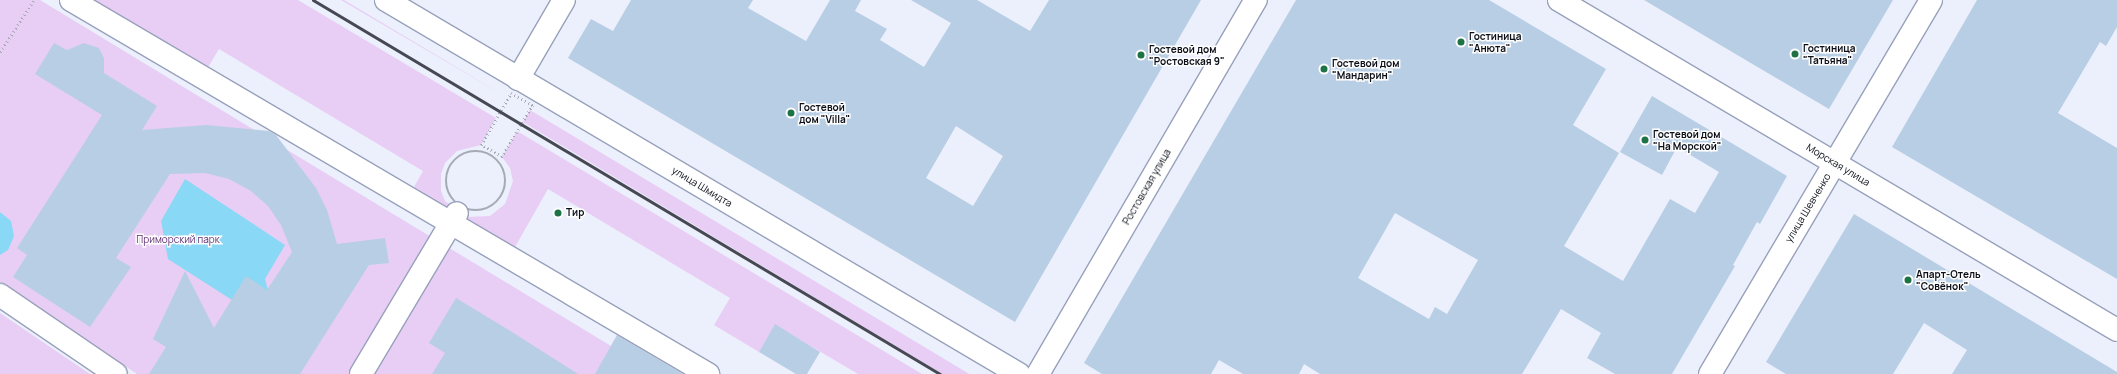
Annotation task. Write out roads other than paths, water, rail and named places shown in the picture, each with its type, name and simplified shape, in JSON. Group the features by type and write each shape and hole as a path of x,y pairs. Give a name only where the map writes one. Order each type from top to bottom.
{"street":[{"path":"71,0 461,216 708,374"},
{"name":"улица Шмидта","path":"386,0 1019,374"},
{"path":"518,79 564,0"},
{"name":"Ростовская улица","path":"1038,374 1256,0"},
{"name":"Морская улица","path":"1559,0 2117,330"},
{"name":"улица Шевченко","path":"1710,374 1931,0"},
{"path":"361,374 461,216"},
{"path":"0,295 116,374"}],"water":[{"path":"185,179 285,245 265,279 274,314 232,300 168,259 161,221"},
{"path":"0,212 11,221 14,236 8,250 0,255"}],"railway":[{"path":"313,0 940,374"}],"place":[{"name":"Гостиница \"Анюта\"","path":"1461,42"},
{"name":"Гостиница \"Татьяна\"","path":"1795,54"},
{"name":"Гостевой дом \"Ростовская 9\"","path":"1141,55"},
{"name":"Гостевой дом \"Мандарин\"","path":"1324,69"},
{"name":"Гостевой дом \"Villa\"","path":"791,113"},
{"name":"Гостевой дом \"На Морской\"","path":"1645,140"},
{"name":"Тир","path":"558,213"},
{"name":"Апарт-Отель \"Совёнок\"","path":"1908,280"}],"park label":[{"name":"Приморский парк","path":"178,240"}]}
